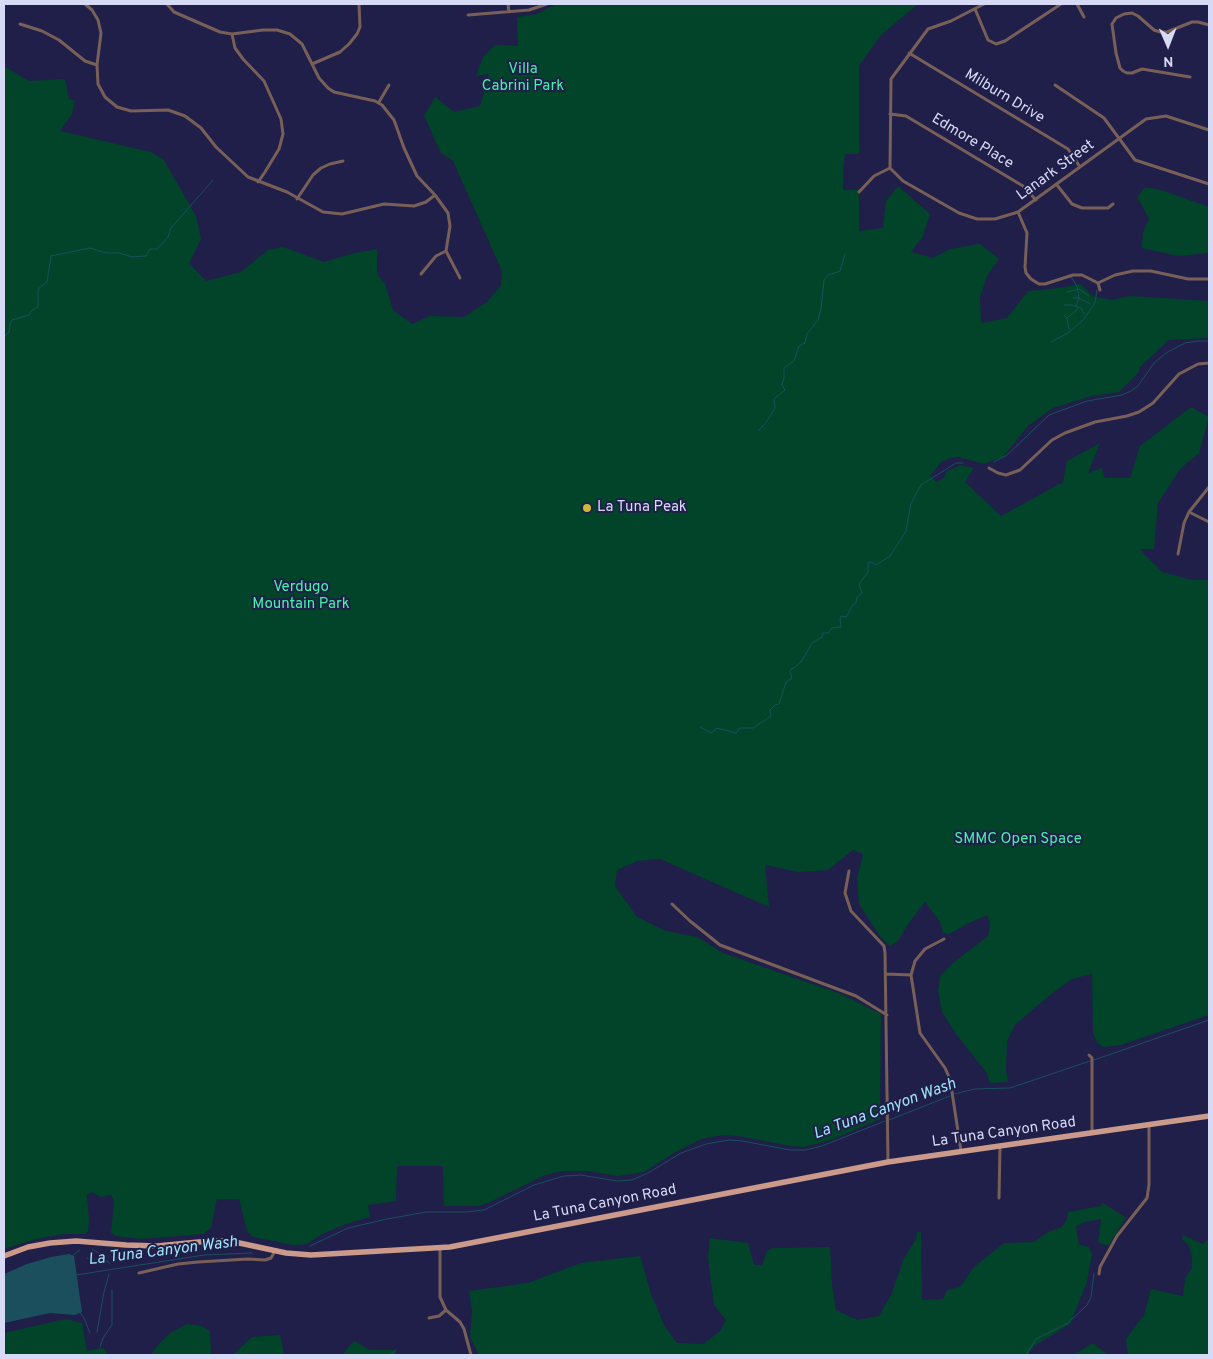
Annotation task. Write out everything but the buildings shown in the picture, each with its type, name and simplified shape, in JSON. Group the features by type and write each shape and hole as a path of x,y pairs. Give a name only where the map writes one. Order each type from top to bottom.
{"main road":[{"name":"La Tuna Canyon Road","path":"4,1256 28,1247 50,1242 76,1241 157,1246 209,1241 230,1242 311,1255 440,1248 888,1162 1209,1116"}],"street":[{"path":"85,4 92,10 98,20 101,33 97,65 98,84 105,97 117,107 131,111 168,110 185,116 201,128 216,147 248,177 287,192 323,212 342,214 384,204 414,206 426,202 435,195"},
{"path":"167,4 174,12 220,32 232,34 277,30 290,34 302,44 318,78 328,88 342,94 379,102 394,120 417,176 444,205 450,218 446,251 460,278"},
{"path":"312,64 340,52 350,44 360,26 359,4"},
{"path":"508,4 509,12"},
{"path":"468,15 529,10 546,4"},
{"path":"859,192 874,176 890,168 891,79 928,29 951,21 984,4"},
{"path":"975,9 988,40 996,44 1005,41 1062,4"},
{"path":"1077,4 1084,17"},
{"path":"1190,77 1142,69 1127,74 1123,72 1116,53 1112,24 1116,18 1132,13 1154,30 1160,32 1167,32 1192,22 1204,23 1209,26"},
{"path":"20,24 42,31 58,40 85,61 97,65"},
{"path":"232,34 236,48 243,59 264,81 281,119 283,134 279,149 258,182"},
{"name":"Milburn Drive","path":"909,53 1068,149 1080,167"},
{"path":"1055,84 1104,118 1135,160 1209,184"},
{"path":"379,102 389,85"},
{"name":"Edmore Place","path":"890,114 906,116 1023,186 1036,200"},
{"name":"Lanark Street","path":"890,168 903,181 966,216 977,219 995,219 1018,212 1146,119 1166,116 1209,130"},
{"path":"297,199 313,175 321,168 343,161"},
{"path":"1057,185 1072,204 1082,208 1108,208 1112,204"},
{"path":"1018,212 1027,233 1025,267 1030,279 1039,284 1045,284 1078,274 1098,283 1100,290"},
{"path":"421,274 436,256 446,251"},
{"path":"1098,283 1114,275 1133,271 1151,271 1188,279 1209,279"},
{"path":"989,468 1006,475 1020,470 1052,440 1095,422 1139,412 1153,403 1179,374 1198,364 1209,363"},
{"path":"1178,554 1184,523 1189,512 1209,487"},
{"path":"1189,512 1209,522"},
{"path":"850,871 845,893 851,911 884,946 887,1015 888,1162"},
{"path":"672,904 720,945 856,996 887,1015"},
{"path":"944,939 925,949 915,961 911,975 920,1033 950,1079 961,1151"},
{"path":"886,974 911,975"},
{"path":"1091,1059 1092,1133"},
{"path":"1099,1274 1100,1267 1117,1236 1147,1198 1149,1185 1149,1125"},
{"path":"999,1198 1000,1145"},
{"path":"440,1248 440,1297 446,1310 460,1322 471,1355"},
{"path":"139,1273 192,1263 248,1259 265,1260 271,1258 275,1250"},
{"path":"429,1318 439,1316 446,1310"}],"green space":[{"path":"557,4 918,4 880,36 859,66 859,154 845,154 843,190 859,190 859,231 883,228 886,201 898,186 930,214 923,236 911,252 933,258 950,249 980,244 999,259 987,276 980,297 981,323 1007,318 1028,291 1081,284 1092,296 1111,300 1130,296 1209,301 1209,338 1169,340 1140,367 1138,373 1119,392 1092,396 1053,408 1028,426 1003,457 984,464 958,457 950,458 941,462 930,476 937,482 945,477 946,472 960,465 974,468 965,482 1001,516 1063,482 1067,461 1100,443 1088,473 1102,468 1105,478 1130,478 1140,446 1191,407 1209,417 1199,453 1180,469 1158,503 1154,549 1139,549 1162,572 1192,580 1209,580 1209,1015 1121,1045 1103,1047 1097,1042 1093,1033 1092,974 1072,979 1015,1025 1007,1041 1006,1070 1008,1082 990,1083 986,1072 956,1034 942,1012 938,991 940,976 954,962 988,936 990,923 987,915 949,934 943,933 940,922 925,902 898,941 890,946 880,936 859,904 857,878 863,854 853,850 828,870 799,872 765,865 769,907 660,859 637,861 617,870 615,886 637,917 666,931 697,937 723,953 841,994 881,1014 880,1119 831,1140 803,1147 738,1136 723,1135 701,1139 644,1172 618,1176 588,1171 561,1171 543,1176 478,1206 444,1206 443,1166 397,1166 396,1201 368,1205 370,1217 322,1234 307,1244 293,1245 253,1237 247,1231 239,1199 217,1199 211,1228 203,1234 141,1239 115,1236 111,1233 114,1201 111,1195 101,1197 92,1192 87,1195 88,1232 36,1239 4,1249 4,66 29,81 65,79 69,99 75,101 72,114 60,131 151,152 164,160 196,216 201,239 189,263 206,281 241,272 268,250 283,247 324,262 377,249 377,274 385,284 393,310 412,324 430,316 464,317 487,302 501,285 502,271 453,161 441,153 424,116 435,97 454,112 480,106 489,74 476,76 483,57 495,45 518,46 517,17 537,14"},
{"path":"1145,187 1161,190 1209,207 1209,253 1178,256 1142,248 1143,232 1149,219 1137,198"},
{"path":"1103,1203 1126,1218 1108,1246 1098,1242 1101,1219 1076,1226 1079,1245 1089,1247 1092,1254 1087,1282 1070,1324 1034,1346 1028,1355 479,1355 470,1337 472,1311 469,1291 528,1283 581,1263 640,1256 651,1294 665,1327 677,1343 703,1344 720,1331 726,1320 714,1305 708,1258 710,1238 748,1243 754,1265 762,1265 767,1251 773,1248 830,1247 832,1284 836,1310 857,1320 879,1316 892,1293 904,1258 916,1239 917,1232 921,1231 922,1300 943,1299 947,1290 960,1287 974,1267 1004,1243 1034,1242 1048,1232 1062,1227 1067,1219 1068,1212 1101,1206"},
{"path":"1183,1235 1203,1244 1209,1238 1209,1355 1128,1355 1126,1339 1144,1315 1151,1289 1183,1296 1185,1279 1192,1268 1192,1256 1188,1244 1182,1239"},
{"path":"66,1319 82,1323 87,1351 103,1348 109,1355 4,1355 4,1333"},
{"path":"187,1324 202,1326 210,1331 211,1355 151,1355 170,1333"},
{"path":"280,1335 284,1355 233,1355 252,1337"},
{"path":"354,1341 370,1350 393,1350 400,1355 342,1355"},
{"path":"1093,1343 1108,1355 1073,1355"}],"water":[{"path":"69,1254 74,1256 82,1312 75,1315 50,1313 4,1323 4,1274 27,1264"}],"waterway":[{"path":"4,337 9,332 12,320 29,315 32,310 38,307 38,289 47,282 51,256 90,248 106,253 119,253 132,257 146,256 150,249 157,249 168,237 171,228 213,180"},
{"path":"759,430 775,408 774,399 785,390 782,385 784,368 794,361 799,346 805,343 807,334 818,320 824,280 828,275 840,271 845,254"},
{"path":"1071,277 1077,286 1079,298 1076,306"},
{"path":"1067,292 1079,289 1089,296"},
{"path":"1051,342 1068,333 1083,320 1095,303 1097,290"},
{"path":"1073,298 1079,298 1090,304"},
{"path":"1064,305 1081,308 1084,314"},
{"path":"1067,318 1078,308"},
{"path":"1064,315 1067,318 1069,329"},
{"path":"994,462 1007,455 1049,415 1087,401 1122,395 1131,391 1138,386 1154,363 1166,353 1185,343 1209,341"},
{"path":"700,727 711,733 717,728 736,733 740,728 753,728 771,716 770,710 779,704 786,682 792,678 791,669 801,662 812,643 822,637 823,633 828,633 832,628 841,627 841,616 846,617 852,606 856,603 857,597 862,593 859,584 868,572 868,563 871,562 876,565 890,556 906,531 911,503 921,485 956,463 963,463"},
{"name":"La Tuna Canyon Wash","path":"1094,1060 1209,1020"},
{"name":"La Tuna Canyon Wash","path":"954,1094 975,1089 1010,1088 1090,1061"},
{"name":"La Tuna Canyon Wash","path":"889,1120 950,1096"},
{"name":"La Tuna Canyon Wash","path":"310,1246 348,1228 387,1219 426,1212 484,1210 534,1185 564,1176 581,1175 617,1181 632,1180 648,1173 681,1153 706,1144 729,1140 790,1150 805,1150 822,1146 885,1121"},
{"path":"92,1249 110,1264"},
{"path":"73,1255 80,1250"},
{"name":"La Tuna Canyon Wash","path":"76,1275 204,1255 252,1253"},
{"path":"87,1258 108,1262"},
{"path":"1026,1355 1036,1339 1068,1323 1087,1305 1091,1297 1094,1273"},
{"path":"97,1332 109,1274"},
{"path":"100,1347 103,1338 112,1325 112,1290"},
{"path":"79,1311 90,1333"},
{"path":"390,1355 396,1350"}],"place":[{"name":"La Tuna Peak","path":"587,508"}],"park label":[{"name":"Villa Cabrini Park","path":"523,78"},
{"name":"Verdugo Mountain Park","path":"301,596"},
{"name":"SMMC Open Space","path":"1018,840"}]}
